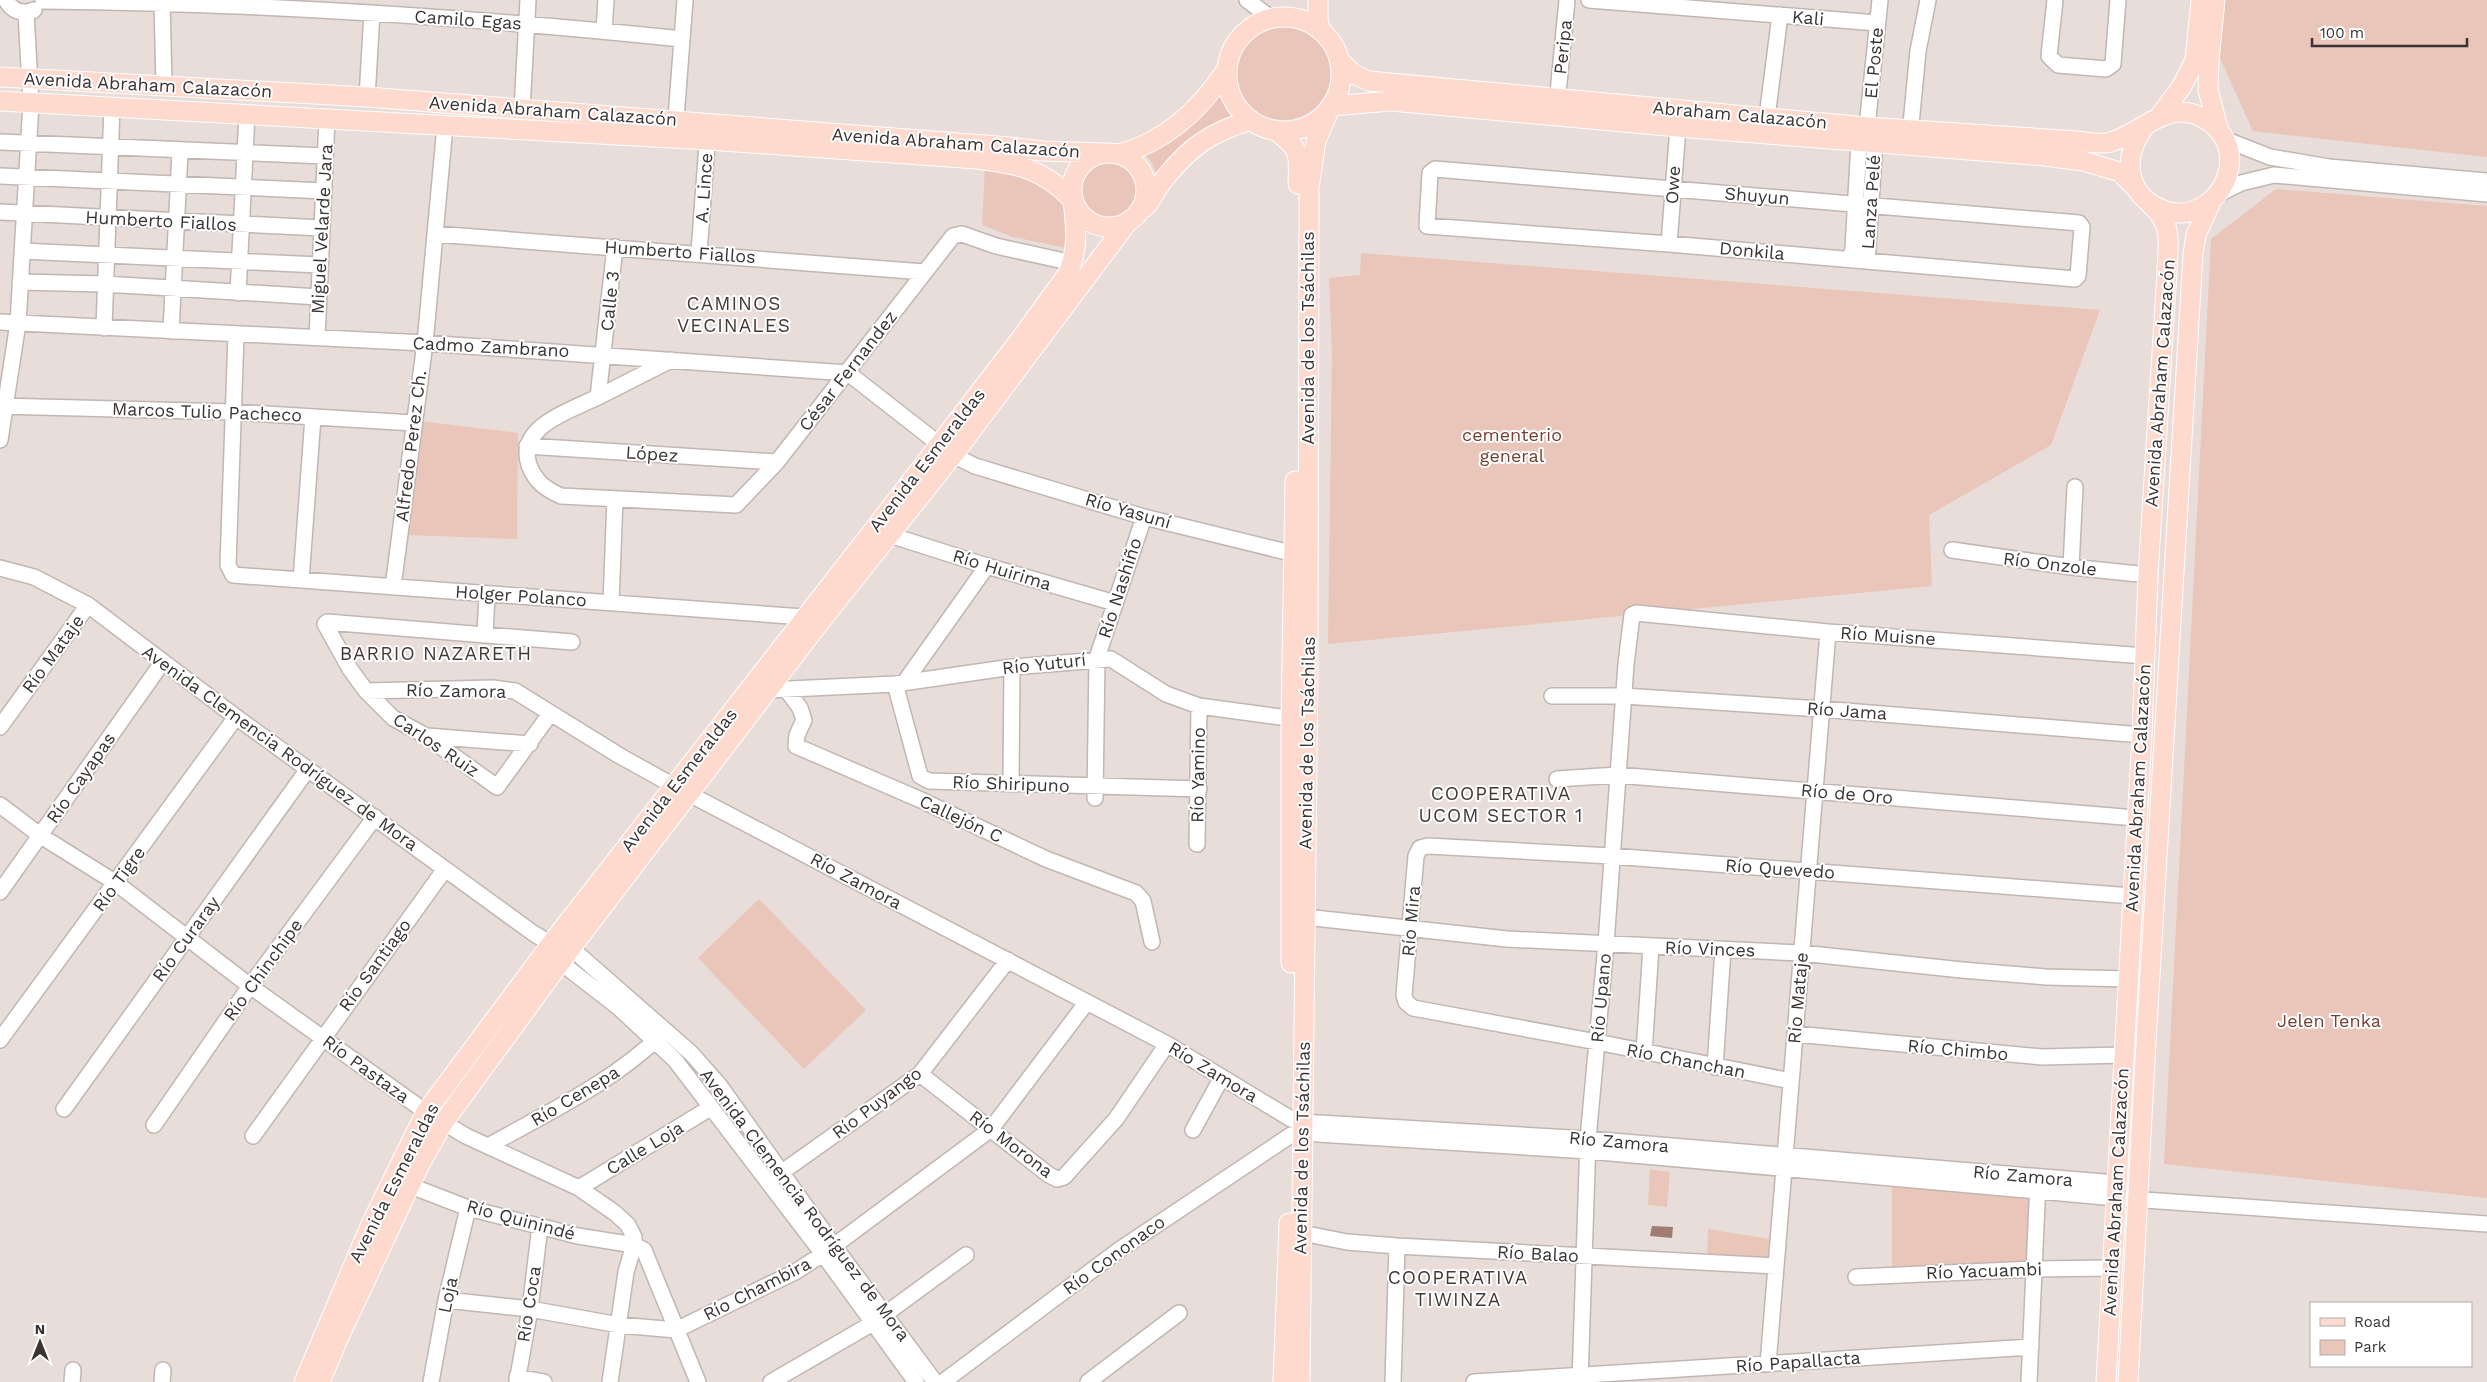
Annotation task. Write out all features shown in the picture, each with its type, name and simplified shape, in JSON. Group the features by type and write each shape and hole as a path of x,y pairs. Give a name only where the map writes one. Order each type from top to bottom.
{"main road":[{"path":"1275,17 1288,0"},
{"path":"1318,0 1318,20 1322,31"},
{"path":"2201,0 2194,60 2182,86 2134,139 2129,156 2130,172 2141,195 2168,212 2190,212 2215,198 2225,184 2230,162 2208,90 2208,61 2215,0"},
{"path":"1275,17 1294,18 1308,22 1322,31 1330,40 1339,60 1341,76 1338,91 1330,107 1319,118 1306,126 1291,130 1275,130 1251,120 1237,107 1228,89 1226,70 1229,56 1236,42 1251,27 1275,17"},
{"name":"Abraham Calazacón","path":"1339,60 1353,74 1369,81 1767,117 1867,137 2083,161 2120,172 2141,195"},
{"name":"Avenida Abraham Calazacón","path":"708,132 1112,154 1157,140 1175,128 1214,88 1226,70"},
{"name":"Avenida Abraham Calazacón","path":"0,77 164,85 522,109 675,129 1006,162 1031,168 1047,177 1073,200"},
{"name":"Avenida Abraham Calazacón","path":"0,101 445,126 675,129"},
{"name":"Abraham Calazacón","path":"1330,107 1391,101 1678,127 1867,137 2108,143 2124,138 2152,121"},
{"name":"Avenida de los Tsáchilas","path":"1283,1382 1297,1127 1301,556 1309,188 1316,141 1330,107"},
{"path":"2152,121 2175,112 2192,114 2208,121 2222,135"},
{"name":"Avenida Esmeraldas","path":"320,1382 331,1336 371,1224 426,1112 551,944 681,790 946,450 1132,219 1151,200 1163,179 1197,144 1220,132 1251,120"},
{"name":"Avenida de los Tsáchilas","path":"1275,130 1296,147 1299,161 1296,245 1301,556"},
{"path":"1112,154 1131,160 1140,168 1145,179 1147,192 1144,204 1132,219 1114,227 1101,226 1089,221 1079,212 1073,200 1072,187 1079,170 1092,157 1112,154"},
{"name":"Avenida Abraham Calazacón","path":"2106,1382 2142,735 2148,575 2168,248 2165,219 2141,195"},
{"name":"Avenida Abraham Calazacón","path":"2128,1382 2193,254 2196,235 2215,198"},
{"name":"Avenida Esmeraldas","path":"304,1382 331,1336 443,1123 566,955 681,790 777,689 812,620 890,535 1019,341 1067,275 1073,263 1076,240 1073,200"},
{"name":"Avenida de los Tsáchilas","path":"1297,1127 1302,1233 1300,1382"}],"street":[{"path":"6,0 14,9 26,13 36,9 44,0"},
{"name":"Camilo Egas","path":"44,0 162,1 372,13 682,39"},
{"path":"522,109 528,0"},
{"path":"604,31 606,0"},
{"path":"675,129 685,0"},
{"path":"1247,0 1275,17"},
{"name":"Peripa","path":"1558,93 1567,0"},
{"name":"Kali","path":"1589,0 1878,23"},
{"name":"El Poste","path":"1867,137 1880,0"},
{"path":"1912,124 1918,52 1928,0"},
{"path":"2055,0 2050,56 2053,61 2058,66 2106,68 2113,64 2118,0"},
{"path":"162,1 164,85"},
{"path":"0,440 2,407 18,323 27,177 32,78 26,13"},
{"path":"367,98 372,13"},
{"path":"1767,117 1780,15"},
{"path":"104,328 112,107"},
{"path":"238,293 247,114"},
{"name":"Miguel Velarde Jara","path":"316,338 327,119"},
{"name":"Alfredo Perez Ch.","path":"393,587 425,343 445,126"},
{"name":"Owe","path":"1669,244 1678,127"},
{"name":"A. Lince","path":"699,253 708,132"},
{"path":"2222,135 2270,157 2329,167 2487,181"},
{"name":"Lanza Pelé","path":"1867,137 1863,206 1867,262"},
{"path":"0,142 180,152 326,156"},
{"path":"171,331 180,152"},
{"name":"Shuyun","path":"1426,226 1432,170 1672,189 2082,224 2077,278"},
{"path":"2215,198 2241,183 2274,175 2487,194"},
{"path":"0,176 324,192"},
{"name":"Lanza Pelé","path":"1850,259 1863,206"},
{"name":"Humberto Fiallos","path":"0,212 322,228"},
{"name":"Donkila","path":"1426,226 2077,278"},
{"name":"Humberto Fiallos","path":"435,234 699,253 924,272"},
{"name":"César Fernandez","path":"616,499 736,505 777,462 848,373 952,236 962,234 996,246 1073,263"},
{"name":"Calle 3","path":"598,397 615,247"},
{"path":"22,251 320,265"},
{"path":"20,282 106,284 173,290 319,297"},
{"name":"Cadmo Zambrano","path":"0,322 425,343 604,354 848,373"},
{"path":"233,412 236,335"},
{"path":"611,603 616,499 561,496 548,490 537,481 531,470 527,457 530,440 545,424 672,359"},
{"path":"848,373 946,450"},
{"name":"Marcos Tulio Pacheco","path":"2,407 233,412 413,423"},
{"name":"Holger Polanco","path":"233,412 228,565 233,575 812,620"},
{"path":"301,580 313,417"},
{"name":"López","path":"530,440 777,462"},
{"name":"Río Yasuní","path":"946,450 975,466 1144,517 1301,556"},
{"path":"2071,567 2075,486"},
{"name":"Río Nashiño","path":"1095,790 1097,658 1144,517"},
{"name":"Río Huirima","path":"890,535 1114,603"},
{"name":"Río Onzole","path":"1952,550 2071,567 2148,575"},
{"path":"900,683 987,566"},
{"name":"Avenida Clemencia Rodríguez de Mora","path":"0,568 34,577 88,605 162,663 566,955 661,1036 708,1073 782,1173 828,1250"},
{"path":"487,594 485,635 572,642"},
{"name":"Río Mataje","path":"0,726 88,605"},
{"name":"Río Muisne","path":"1632,614 1828,632 2145,656"},
{"name":"Río Upano","path":"1580,1379 1588,1145 1606,944 1630,618 1632,614"},
{"name":"Carlos Ruiz","path":"485,635 327,622 326,626 350,669 366,691 393,718 426,736 497,787 550,714"},
{"name":"Río Mataje","path":"1768,1364 1828,632"},
{"name":"Río Yuturí","path":"777,689 900,683 1012,667 1097,658 1111,659 1166,694 1199,706 1299,720"},
{"name":"Río Cayapas","path":"0,892 162,663"},
{"path":"1011,782 1012,667"},
{"name":"Río Shiripuno","path":"900,683 920,776 924,779 1011,782 1095,790 1199,790"},
{"name":"Río Zamora","path":"366,691 493,688 514,691 681,790 1167,1044 1222,1077 1297,1127 1588,1145 2116,1191 2138,1198 2487,1224"},
{"name":"Callejón C","path":"777,689 800,708 804,720 796,746 961,818 1046,859 1136,893 1143,900 1152,942"},
{"name":"Río Jama","path":"1552,696 1624,696 1821,709 2142,735"},
{"name":"Río Yamino","path":"1197,844 1199,706"},
{"name":"Río Tigre","path":"0,1040 236,717"},
{"path":"426,736 530,744"},
{"name":"Río Curaray","path":"64,1109 308,769"},
{"name":"Río de Oro","path":"1557,779 1617,775 2136,818"},
{"name":"Río Pastaza","path":"0,805 41,836 116,883 250,986 426,1112 443,1123 579,1188 615,1213 628,1225 634,1237 634,1245 644,1250 698,1382"},
{"name":"Río Chinchipe","path":"154,1125 250,986 375,817"},
{"name":"Río Quevedo","path":"1428,846 1611,856 2132,896"},
{"name":"Río Mira","path":"1406,1002 1404,995 1412,929 1416,856 1420,848 1428,846"},
{"name":"Río Santiago","path":"253,1136 445,868"},
{"name":"Río Vinces","path":"1298,916 1506,939 1801,953 1990,972 2129,979"},
{"path":"1644,1052 1651,947"},
{"path":"1715,1067 1723,949"},
{"name":"Río Puyango","path":"768,1182 920,1074 1008,960"},
{"name":"Río Chambira","path":"676,1330 794,1272 828,1250 991,1129 1087,1002"},
{"name":"Río Chanchan","path":"1406,1002 1413,1008 1420,1010 1597,1042 1791,1081"},
{"name":"Río Chimbo","path":"1795,1034 2042,1057 2123,1056"},
{"name":"Avenida Clemencia Rodríguez de Mora","path":"661,1036 710,1108 768,1182 828,1250 879,1319 935,1382"},
{"name":"Río Cenepa","path":"490,1146 594,1086 625,1065 661,1036"},
{"name":"Río Morona","path":"920,1074 1049,1175 1058,1179 1064,1178 1116,1119 1167,1044"},
{"path":"694,1084 708,1073"},
{"path":"1193,1130 1222,1077"},
{"name":"Calle Loja","path":"579,1188 710,1108"},
{"name":"Río Cononaco","path":"943,1382 1119,1250 1297,1127"},
{"path":"2029,1382 2038,1184"},
{"name":"Río Quinindé","path":"411,1186 468,1208 578,1236 634,1245"},
{"name":"Loja","path":"431,1382 446,1300 468,1208"},
{"name":"Río Coca","path":"517,1379 530,1309 540,1226"},
{"name":"Río Balao","path":"1302,1233 1348,1242 1397,1246 1776,1266"},
{"path":"610,1382 626,1272 634,1245"},
{"path":"1393,1382 1397,1246"},
{"path":"770,1382 879,1319 966,1255"},
{"name":"Río Yacuambi","path":"1856,1277 2034,1268 2112,1268"},
{"path":"446,1300 530,1309 619,1325 676,1330"},
{"path":"1088,1382 1179,1313"},
{"name":"Avenida Clemencia Rodríguez de Mora","path":"879,1319 916,1382"},
{"name":"Río Papallacta","path":"1474,1382 1580,1379 1768,1364 2031,1348"},
{"path":"517,1379 544,1382"}],"green space":[{"path":"2220,0 2487,0 2487,157 2253,131 2214,45"},
{"path":"1283,24 1301,28 1317,38 1327,54 1331,72 1327,90 1317,106 1301,116 1283,120 1265,116 1249,106 1239,90 1235,72 1239,54 1249,38 1265,28"},
{"path":"1223,87 1221,93 1228,106 1240,117 1156,178 1153,164 1137,148"},
{"path":"1103,160 1115,160 1131,168 1137,178 1139,190 1137,202 1131,212 1115,220 1103,220 1087,212 1079,196 1079,184 1087,168"},
{"path":"985,167 1026,171 1061,194 1068,215 1066,248 1013,237 982,225"},
{"name":"Jelen Tenka","path":"2276,189 2487,206 2487,1198 2164,1164 2211,239"},
{"name":"cementerio general","path":"1361,253 2100,310 2051,445 1929,515 1932,586 1328,644 1332,353 1329,278 1360,275"},
{"path":"420,421 518,433 517,539 405,535"},
{"path":"759,899 866,1010 804,1069 698,958"},
{"path":"1650,1169 1670,1172 1667,1207 1648,1205"},
{"path":"1892,1181 2032,1194 2027,1263 1892,1269"},
{"path":"1708,1229 1769,1239 1767,1264 1707,1258"}],"shaded area":[{"path":"1652,1226 1673,1227 1672,1238 1650,1236"}],"district":[{"name":"CAMINOS VECINALES","path":"734,314"},
{"name":"BARRIO NAZARETH","path":"436,653"},
{"name":"COOPERATIVA UCOM SECTOR 1","path":"1501,804"},
{"name":"COOPERATIVA TIWINZA","path":"1458,1288"}]}
